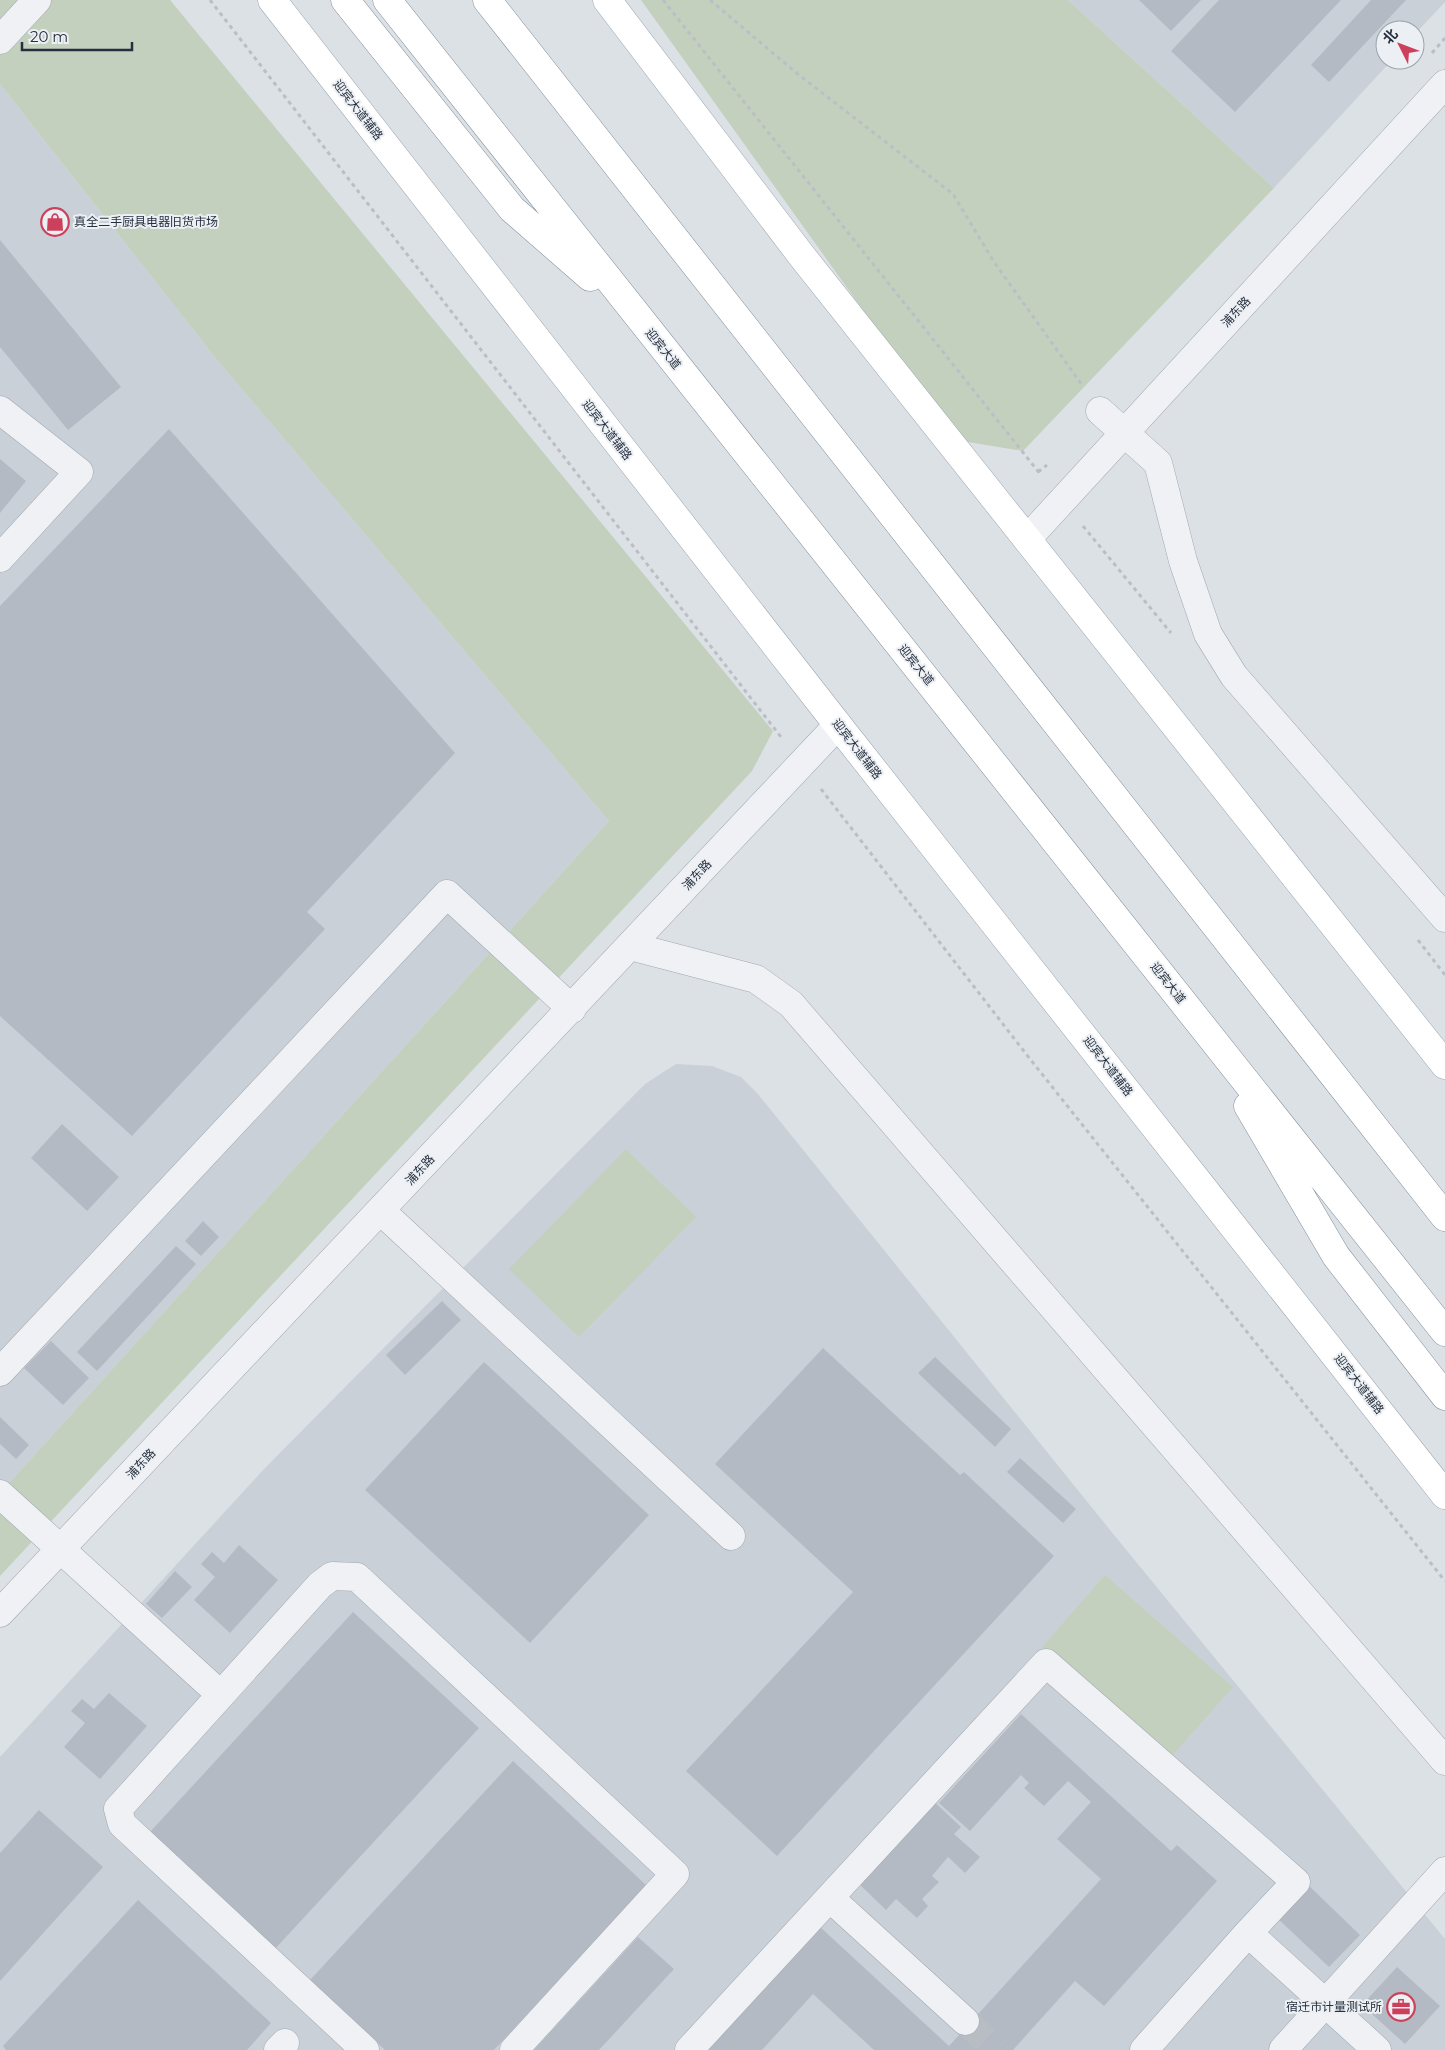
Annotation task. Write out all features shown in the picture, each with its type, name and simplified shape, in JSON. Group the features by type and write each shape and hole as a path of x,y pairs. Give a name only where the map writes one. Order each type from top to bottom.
{"main road":[{"name":"迎宾大道辅路","path":"272,0 838,725 1445,1495"},
{"path":"344,0 512,209 641,321"},
{"name":"迎宾大道","path":"387,0 1445,1332"},
{"path":"487,0 1445,1217"},
{"path":"511,0 611,157"},
{"path":"607,0 801,255 1445,1065"},
{"path":"1198,1020 1336,1256 1445,1396"}],"street":[{"path":"0,40 38,0"},
{"name":"浦东路","path":"1027,539 1445,84"},
{"path":"0,410 79,472 0,558"},
{"path":"1100,411 1158,463 1183,561 1208,634 1234,676 1445,918"},
{"name":"浦东路","path":"0,1613 838,725"},
{"path":"0,1372 447,894 572,1009"},
{"path":"630,946 756,979 791,1004 1445,1761"},
{"path":"381,1211 731,1536"},
{"path":"0,1494 221,1695"},
{"path":"365,2050 122,1824 118,1809 320,1585 332,1576 357,1576 675,1874 514,2050"},
{"path":"689,2050 1046,1663 1296,1882 1144,2050"},
{"path":"1283,2050 1445,1870"},
{"path":"830,1898 965,2021"},
{"path":"1248,1933 1377,2050"}],"path":[{"path":"210,0 1030,1059 1445,1581"},
{"path":"664,0 981,402"},
{"path":"710,0 799,75 953,194 994,262 1100,411"}],"shaded area":[{"path":"1068,0 1445,0 1425,23 1425,20 1375,20 1375,70 1383,70 1274,188"},
{"path":"0,84 218,361 609,821 0,1493"},
{"path":"676,1064 712,1066 741,1077 758,1094 1110,1530 1445,1939 1445,2050 0,2050 0,1757 264,1469 645,1084"}],"green space":[{"path":"0,0 170,0 773,731 752,771 0,1576 0,1493 609,821 218,361 0,84"},
{"path":"641,0 1068,0 1274,188 1023,451 956,440"},
{"path":"626,1149 696,1217 579,1337 509,1269"},
{"path":"1105,1575 1233,1687 1170,1758 1042,1647"}],"building":[{"path":"1139,0 1201,0 1171,31"},
{"path":"1219,0 1341,0 1235,112 1171,51"},
{"path":"1371,0 1406,0 1387,20 1375,20 1375,33 1329,82 1311,65"},
{"path":"0,240 121,387 68,430 0,347"},
{"path":"169,429 455,753 307,912 325,929 132,1136 0,1016 0,606"},
{"path":"0,459 26,481 0,513"},
{"path":"62,1124 119,1177 87,1211 31,1158"},
{"path":"203,1221 219,1237 201,1256 185,1241"},
{"path":"176,1246 196,1264 97,1371 77,1352"},
{"path":"442,1301 461,1320 405,1375 386,1355"},
{"path":"51,1341 89,1378 63,1405 24,1368"},
{"path":"823,1348 960,1475 964,1472 1054,1556 777,1856 686,1771 853,1592 715,1464"},
{"path":"935,1357 1011,1429 995,1447 918,1373"},
{"path":"484,1362 649,1515 530,1643 365,1490"},
{"path":"0,1417 29,1445 16,1459 0,1444"},
{"path":"1020,1458 1076,1509 1063,1523 1007,1472"},
{"path":"239,1545 278,1580 230,1633 194,1600 215,1577 201,1564 212,1552 224,1563"},
{"path":"175,1571 192,1587 162,1618 146,1604"},
{"path":"353,1612 479,1728 274,1950 149,1833"},
{"path":"109,1693 147,1726 100,1779 64,1747 85,1723 71,1711 82,1699 94,1709"},
{"path":"1021,1714 1171,1851 1177,1845 1217,1881 1104,2006 1075,1981 1013,2050 874,2050 813,1994 762,2050 706,2050 819,1926 949,2046 1101,1879 1057,1839 1091,1802 1068,1781 1044,1806 1024,1788 1029,1783 1021,1775 970,1831 939,1803"},
{"path":"513,1761 646,1885 494,2050 385,2050 310,1980"},
{"path":"927,1795 961,1827 954,1834 980,1857 965,1873 948,1857 932,1876 939,1882 922,1899 928,1906 917,1918 896,1899 886,1910 851,1876"},
{"path":"39,1810 103,1867 0,1981 0,1853"},
{"path":"1306,1883 1360,1935 1329,1967 1275,1916"},
{"path":"138,1900 271,2023 247,2050 6,2050 3,2046"},
{"path":"638,1937 674,1969 599,2050 534,2050"},
{"path":"1397,1967 1440,2006 1405,2044 1362,2005"}],"tunnel":[{"path":"965,2021 997,2050"}],"place":[{"name":"真全二手厨具电器旧货市场","path":"55,222"},
{"name":"宿迁市计量测试所","path":"1401,2007"}]}
